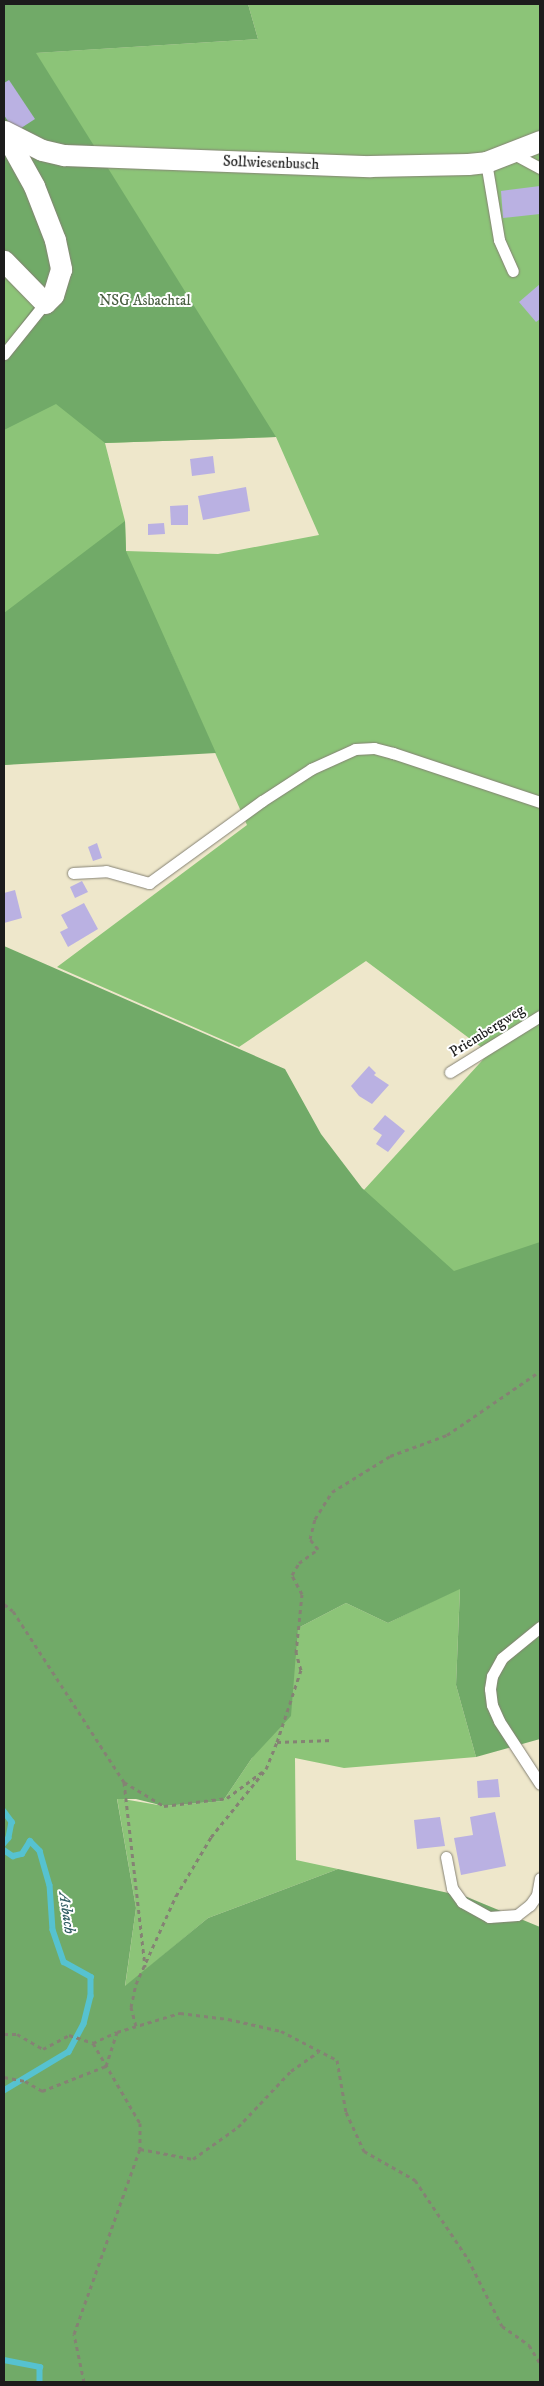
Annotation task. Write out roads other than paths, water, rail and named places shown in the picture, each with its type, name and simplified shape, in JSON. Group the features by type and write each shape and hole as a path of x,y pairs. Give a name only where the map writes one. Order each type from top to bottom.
{"street":[{"name":"Sollwiesenbusch","path":"4,132 53,153 110,159 370,166 486,162 540,141"},
{"name":"Sollwiesenbusch","path":"4,132 34,186 55,240 61,269 59,282 45,303"},
{"path":"4,261 45,303"}],"lane":[{"path":"512,153 540,168"},
{"path":"486,162 499,240 514,271"},
{"path":"4,354 45,303"},
{"path":"73,873 106,872 149,883 286,785 338,754 355,749 374,748 393,753 540,802"},
{"name":"Priembergweg","path":"450,1072 540,1016"},
{"path":"540,1627 502,1658 492,1676 490,1688 492,1705 500,1721 540,1784"},
{"path":"446,1857 452,1888 462,1902 489,1917 517,1915 530,1906 536,1895 540,1878"}],"waterway":[{"name":"Asbach","path":"4,1811 12,1822 9,1838 4,1844"},
{"name":"Asbach","path":"4,1850 13,1856 22,1854 30,1841 40,1851 50,1885 53,1930 64,1962 91,1977 91,1996 84,2024 69,2052 4,2091"},
{"name":"Asbach","path":"4,2360 40,2367 40,2382"}],"park label":[{"name":"NSG Asbachtal","path":"145,301"}]}
